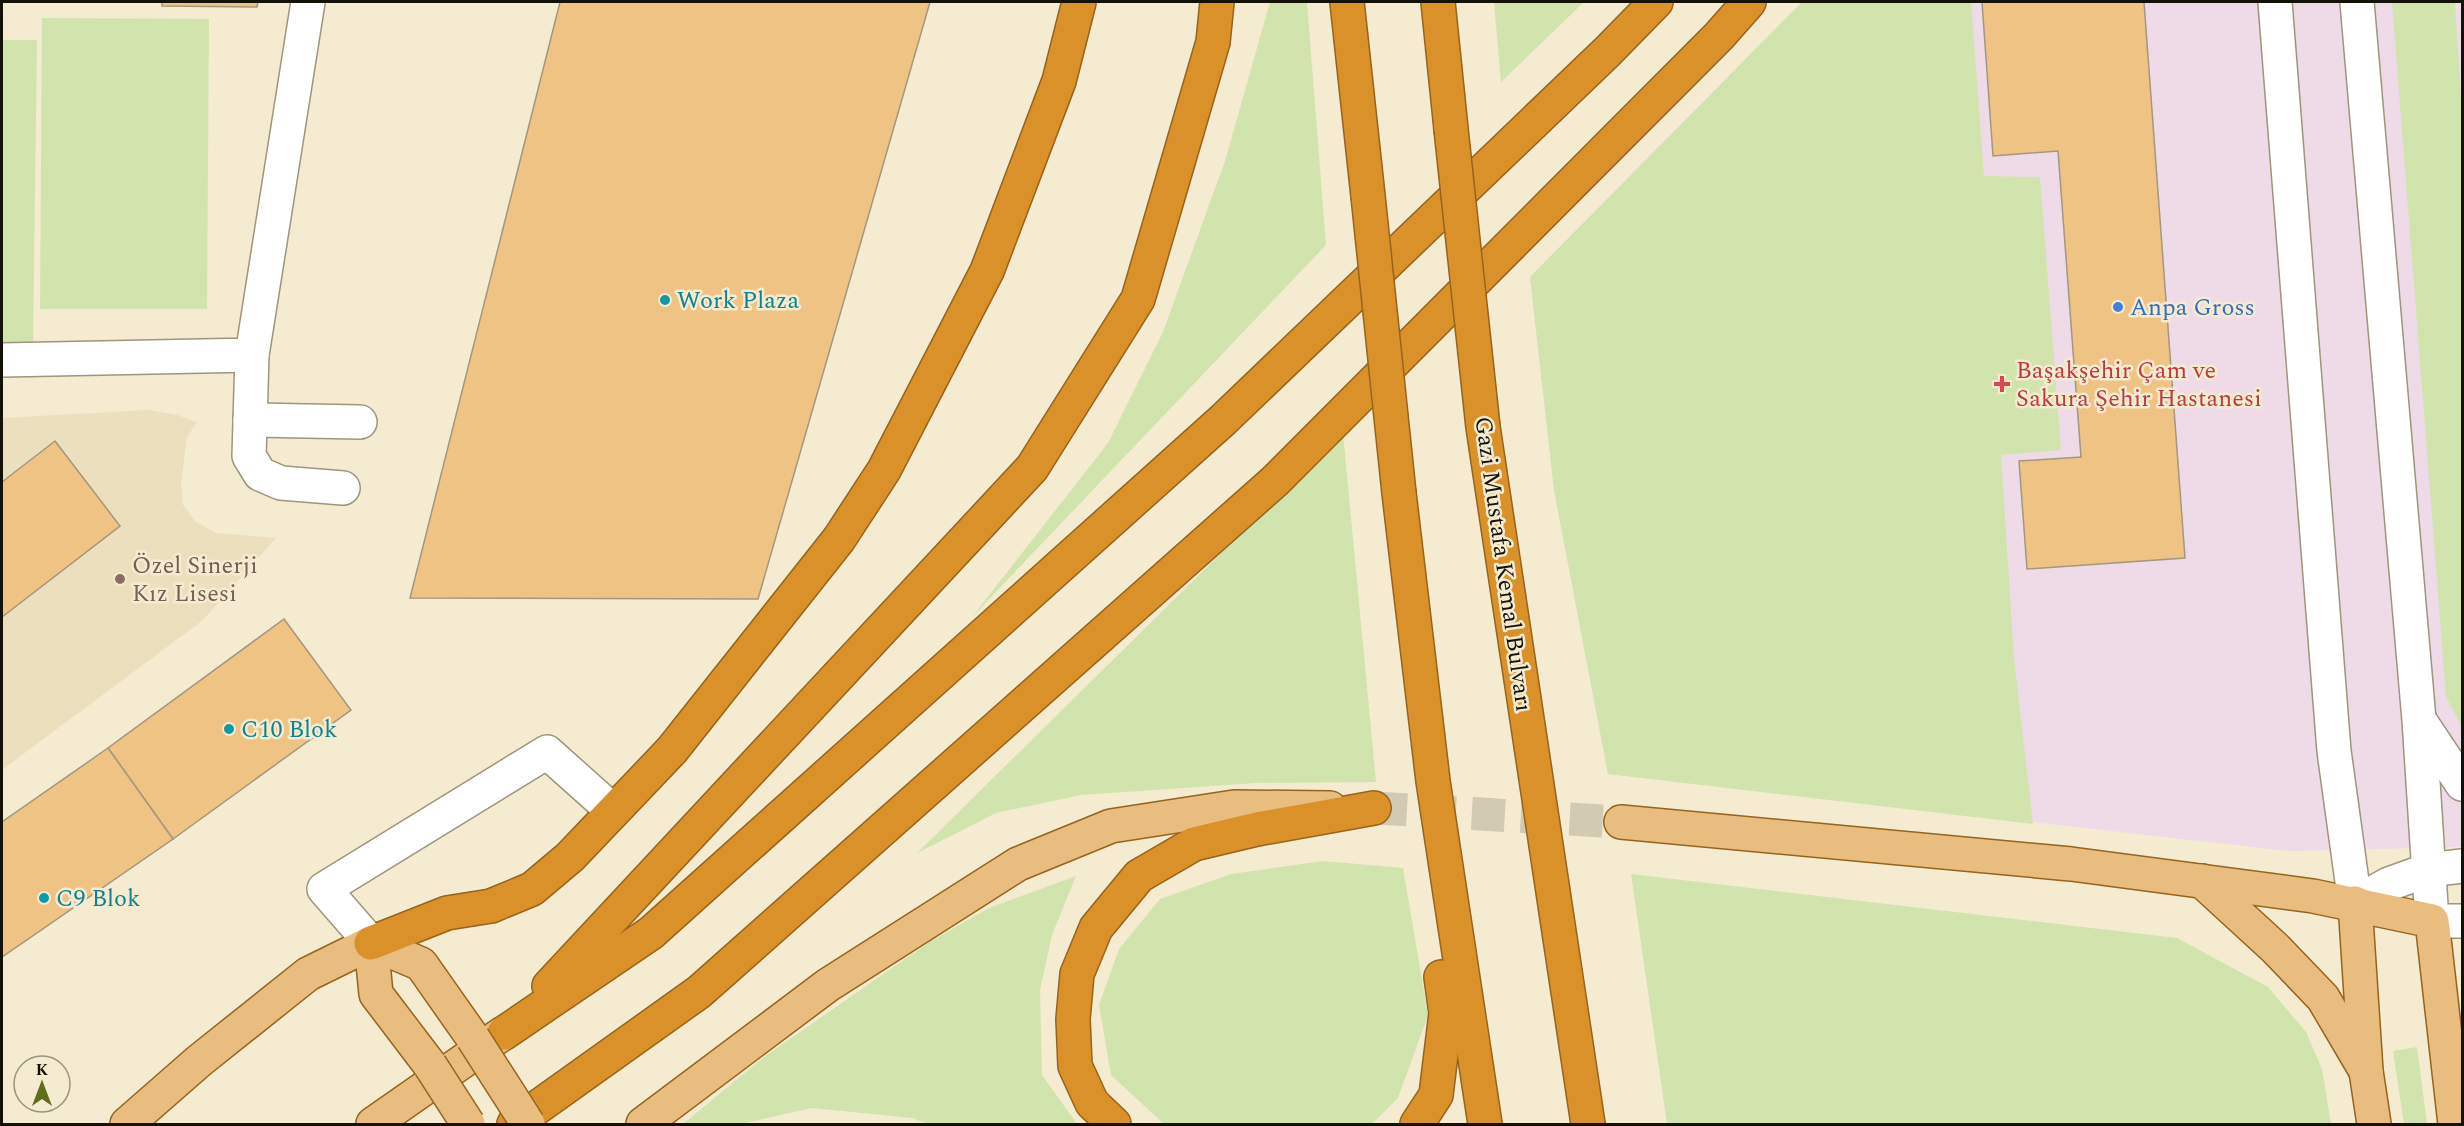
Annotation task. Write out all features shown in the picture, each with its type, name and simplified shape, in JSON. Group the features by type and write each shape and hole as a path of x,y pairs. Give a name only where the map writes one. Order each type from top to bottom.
{"highway":[{"path":"371,943 447,913 491,906 532,889 570,857 672,750 839,539 884,470 987,272 1059,81 1079,2"},
{"path":"488,1035 1032,468 1138,299 1213,42 1217,2"},
{"path":"1347,2 1399,493 1433,781 1485,1125"},
{"name":"Gazi Mustafa Kemal Bulvarı","path":"1438,2 1483,427 1588,1125"},
{"path":"488,1035 651,933 1223,420 1607,52 1656,2"},
{"path":"514,1125 699,992 1275,481 1719,36 1749,2"},
{"path":"1418,1125 1436,1095 1446,1013 1425,865 1433,781"},
{"path":"1114,1125 1092,1103 1075,1065 1073,1019 1077,974 1096,928 1139,876 1194,844 1257,829 1374,808"}],"main road":[{"path":"643,1125 828,985 1018,864 1111,826 1234,807 1374,808"},
{"path":"1621,822 2071,864 2202,880 2355,903 2447,921 2454,1125"},
{"path":"2202,880 2275,948 2323,998 2366,1071"},
{"path":"2355,903 2366,1071 2374,1125"},
{"path":"371,943 376,994 430,1065 468,1125"},
{"path":"128,1125 199,1061 308,974 371,943 421,964 488,1035 528,1125"},
{"path":"373,1125 488,1035"}],"street":[{"path":"308,2 252,355 249,456 260,474 281,483 343,488"},
{"path":"2275,2 2334,751 2355,903 2389,884 2428,870 2463,867"},
{"path":"2357,2 2419,720 2428,870 2447,921"},
{"path":"2,360 252,355"},
{"path":"250,420 360,422"},
{"path":"2419,720 2463,784"},
{"path":"371,943 324,889 547,752 613,811"}],"shaded area":[{"name":"Başakşehir Çam ve Sakura Şehir Hastanesi","path":"1802,2 2462,2 2462,847 2289,851 1608,774 1554,490 1530,277"},
{"name":"Özel Sinerji Kız Lisesi","path":"148,410 177,415 197,422 187,437 181,484 183,505 196,522 216,533 276,538 203,620 2,770 2,418"}],"green space":[{"path":"1270,2 1307,2 1326,245 972,617 1108,443 1163,332 1225,161"},
{"path":"1494,2 1584,2 1501,82"},
{"path":"1802,2 1971,2 1984,176 2040,177 2061,450 2001,455 2014,658 2033,824 1608,774 1554,490 1530,277"},
{"path":"2392,2 2455,2 2462,116 2462,727 2446,697"},
{"path":"42,18 209,19 207,309 40,309"},
{"path":"2,40 37,40 33,346 2,346"},
{"path":"1343,433 1376,782 1256,783 1081,795 996,813 917,853"},
{"path":"1323,861 1403,868 1428,1015 1398,1098 1372,1124 1164,1124 1111,1075 1099,1005 1119,949 1160,899 1231,874"},
{"path":"1631,874 2177,938 2268,987 2306,1032 2322,1069 2331,1124 1667,1124"},
{"path":"1076,876 1052,935 1040,990 1042,1075 1077,1124 928,1124 912,1118 812,1108 740,1124 683,1124 764,1057 931,941 989,908"},
{"path":"2417,1047 2427,1124 2404,1124 2393,1051"}],"building":[{"path":"162,2 258,2 257,7 162,6"},
{"name":"Work Plaza","path":"560,2 930,2 758,599 410,598"},
{"name":"Anpa Gross","path":"1982,2 2144,2 2185,558 2027,569 2019,461 2081,457 2058,151 1993,156"},
{"path":"55,441 120,526 2,617 2,482"},
{"name":"C10 Blok","path":"284,619 351,710 173,839 108,748"},
{"name":"C9 Blok","path":"108,748 173,839 2,957 2,822"}],"tunnel":[{"path":"1374,808 1621,822"}],"place":[{"name":"Work Plaza","path":"665,300"},
{"name":"Anpa Gross","path":"2118,307"},
{"name":"Başakşehir Çam ve Sakura Şehir Hastanesi","path":"2002,384"},
{"name":"Özel Sinerji Kız Lisesi","path":"120,579"},
{"name":"C10 Blok","path":"229,729"},
{"name":"C9 Blok","path":"44,898"}]}
